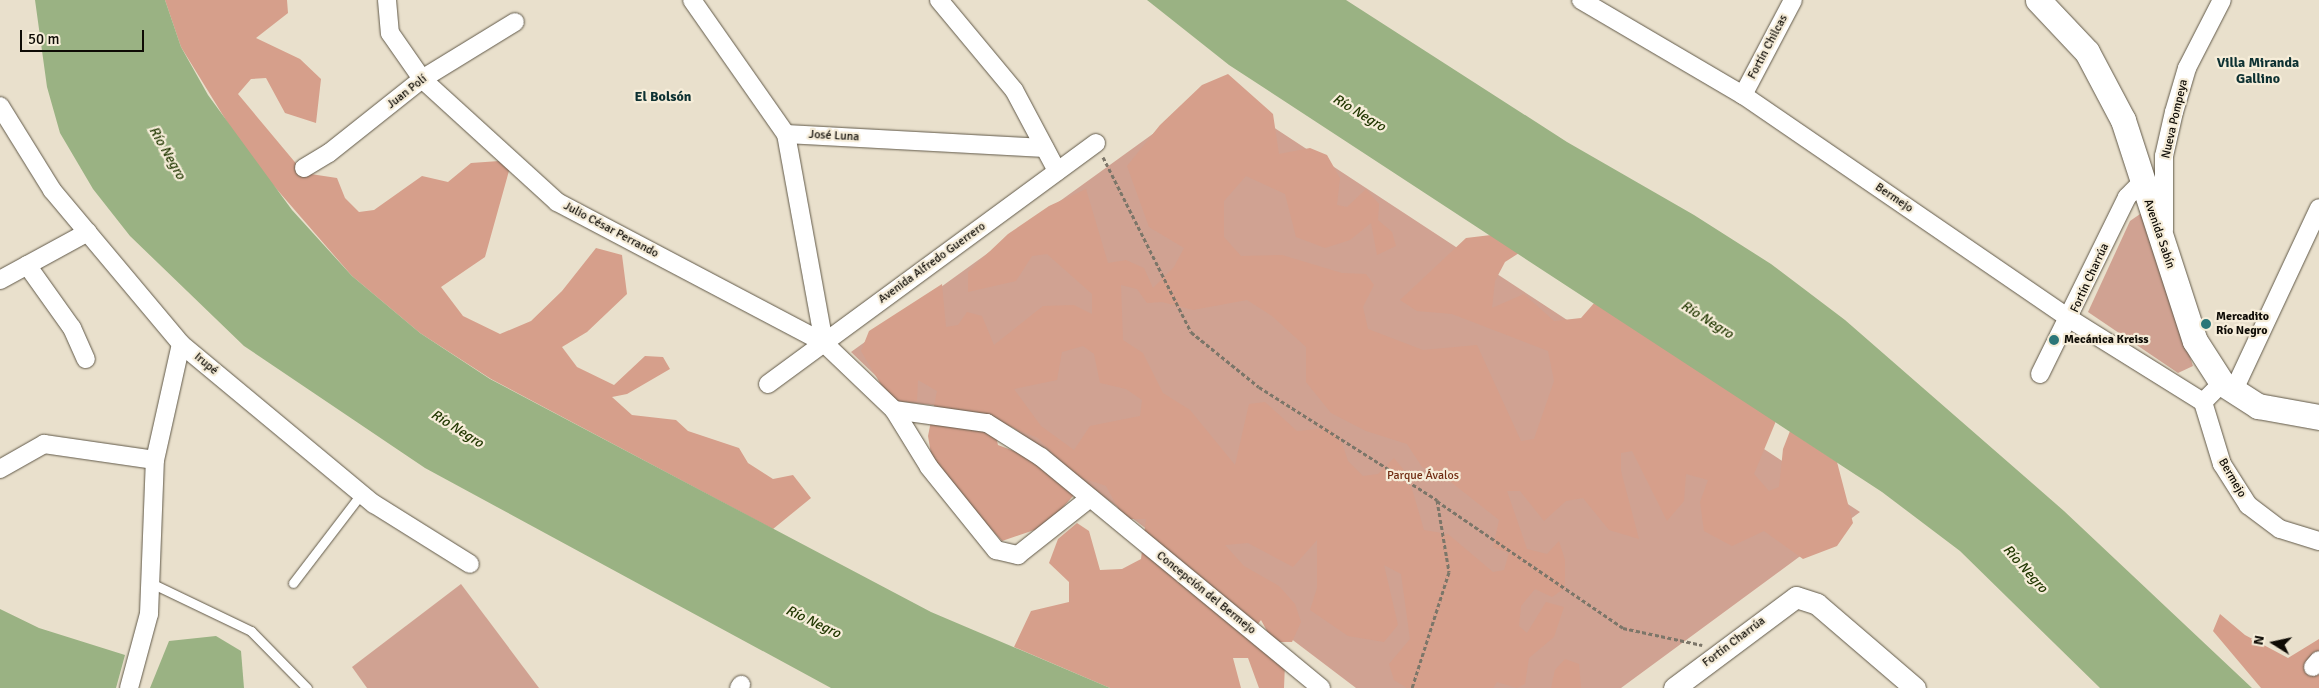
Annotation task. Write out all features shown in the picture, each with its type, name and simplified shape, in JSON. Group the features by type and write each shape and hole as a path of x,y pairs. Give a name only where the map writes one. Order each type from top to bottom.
{"main road":[{"name":"Avenida Sabín","path":"2038,0 2087,52 2123,120 2141,183 2194,341 2227,387 2258,406 2319,417"}],"street":[{"name":"Julio César Perrando","path":"387,0 390,33 422,80 558,202 824,343"},
{"path":"692,0 786,134 824,343 894,410 929,467 996,550 1018,555 1090,498"},
{"path":"939,0 1014,90 1057,171"},
{"name":"Bermejo","path":"1581,0 1743,95 2070,320 2203,402 2222,464 2248,504 2280,529 2319,541"},
{"name":"Fortín Chilcas","path":"1743,95 1793,0"},
{"name":"Nueva Pompeya","path":"2164,247 2164,156 2174,112 2187,68 2222,0"},
{"name":"Juan Polí","path":"304,168 329,154 422,80 514,22"},
{"name":"Irupé","path":"1,114 52,190 181,344 361,494 470,564"},
{"name":"José Luna","path":"786,134 1045,148"},
{"name":"Avenida Alfredo Guerrero","path":"768,384 1096,143"},
{"name":"Fortín Charrúa","path":"2040,374 2070,320 2127,197 2141,183"},
{"path":"2203,402 2227,387 2319,208"},
{"path":"0,280 88,232"},
{"path":"27,265 72,328 86,359"},
{"path":"129,688 149,614 155,460 181,344"},
{"name":"Concepción del Bermejo","path":"894,410 986,423 1041,457 1321,688"},
{"path":"0,469 44,444 155,460"},
{"name":"Fortín Charrúa","path":"1674,688 1723,649 1796,597 1817,604 1915,688"}],"lane":[{"path":"293,583 361,494"},
{"path":"151,583 251,631 307,688"}],"path":[{"path":"1096,143 1191,332 1259,386 1437,500 1623,628 1723,649"},
{"path":"1412,688 1449,572 1437,500"}],"green space":[{"name":"Parque Ávalos","path":"1215,89 1860,512 1621,688 1356,688 991,411 903,402 851,352"},
{"path":"2143,212 2193,366 2178,373 2088,312 2130,221"},
{"path":"461,584 539,688 367,688 352,667"}],"shaded area":[{"path":"165,0 287,0 288,13 256,38 300,59 321,79 316,123 285,113 266,78 251,79 238,94 304,173 337,178 345,198 359,212 374,210 422,176 448,182 471,163 512,160 485,257 441,287 463,316 500,334 531,321 562,291 596,248 622,255 627,294 587,332 562,347 577,367 614,385 645,356 663,357 670,369 627,394 612,397 632,415 676,420 688,431 739,448 748,463 773,479 793,475 811,498 773,529 491,379 420,333 352,276 248,156 181,47"},
{"name":"Parque Ávalos","path":"1228,74 1273,114 1279,154 1310,148 1327,155 1340,178 1337,205 1347,207 1366,189 1379,204 1378,220 1392,232 1396,246 1377,255 1371,223 1350,240 1325,248 1296,237 1285,194 1246,176 1224,201 1224,237 1241,256 1282,255 1342,273 1366,274 1374,285 1363,307 1368,329 1423,350 1477,345 1521,441 1534,439 1554,381 1548,351 1452,314 1417,311 1400,300 1466,238 1491,235 1519,253 1505,262 1495,281 1492,308 1524,294 1554,321 1581,318 1595,302 1776,421 1754,474 1769,491 1779,487 1783,449 1790,431 1837,462 1853,523 1837,546 1803,559 1764,531 1732,546 1704,531 1700,502 1708,480 1686,474 1684,501 1667,521 1632,451 1621,453 1621,471 1639,539 1609,530 1583,498 1566,501 1544,521 1520,491 1507,491 1527,549 1547,554 1559,541 1565,560 1565,588 1552,597 1535,589 1521,606 1519,626 1527,633 1546,602 1564,607 1554,637 1529,658 1525,684 1517,688 1497,682 1493,688 1407,688 1394,680 1389,664 1410,639 1401,574 1384,565 1398,625 1384,642 1348,636 1310,610 1317,588 1317,540 1293,567 1248,543 1225,545 1244,566 1279,586 1295,604 1301,622 1292,642 1273,642 1261,620 1254,629 1285,664 1284,688 1259,688 1248,658 1233,658 1241,688 1110,688 1014,647 1031,611 1069,602 1069,582 1049,563 1058,539 1077,523 1089,531 1100,570 1122,569 1141,559 1146,519 1124,519 1106,486 1076,476 1038,438 992,419 998,445 1025,455 1074,495 1046,526 1002,541 933,466 928,436 937,391 918,380 917,401 898,402 883,388 861,351 869,331 942,284 946,327 958,325 967,312 982,316 994,345 1043,306 1074,305 1092,314 1092,294 1047,254 1032,256 1016,281 968,292 968,272 1008,234 1049,206 1086,189 1108,263 1126,260 1144,268 1153,288 1174,267 1184,248 1149,227 1127,166 1160,125 1202,85","holes":["1121,285 1137,289 1147,303 1162,302 1193,310 1247,300 1272,316 1306,347 1306,382 1331,413 1366,431 1407,444 1422,467 1451,482 1499,520 1493,547 1509,553 1504,570 1493,572 1448,534 1424,530 1408,475 1394,458 1378,474 1363,476 1348,461 1342,443 1329,428 1297,431 1265,402 1249,404 1235,465 1190,410 1163,393 1143,353 1123,340","1083,346 1094,354 1100,383 1126,389 1142,400 1140,416 1090,426 1074,450 1041,426 1014,389 1057,380 1062,352"]},
{"path":"2220,614 2245,635 2288,658 2319,639 2319,688 2261,688 2213,631"},
{"path":"1565,659 1579,664 1581,688 1551,688 1555,670"}],"water":[{"name":"Río Negro","path":"35,0 165,0 181,47 208,95 292,210 352,276 420,333 490,379 931,612 1110,688 831,688 425,468 244,346 130,236 93,189 60,133 47,87"},
{"name":"Río Negro","path":"1147,0 1346,0 1567,142 1694,215 1771,264 1845,320 2064,511 2252,688 2100,688 1960,551 1882,492 1229,65"},
{"path":"0,609 39,628 125,655 116,688 0,688"},
{"path":"216,636 241,651 244,688 150,688 169,641"}],"place":[{"name":"Mercadito Río Negro","path":"2206,324"},
{"name":"Mecánica Kreiss","path":"2054,340"}],"district":[{"name":"Villa Miranda Gallino","path":"2258,72"},
{"name":"El Bolsón","path":"663,97"}]}
